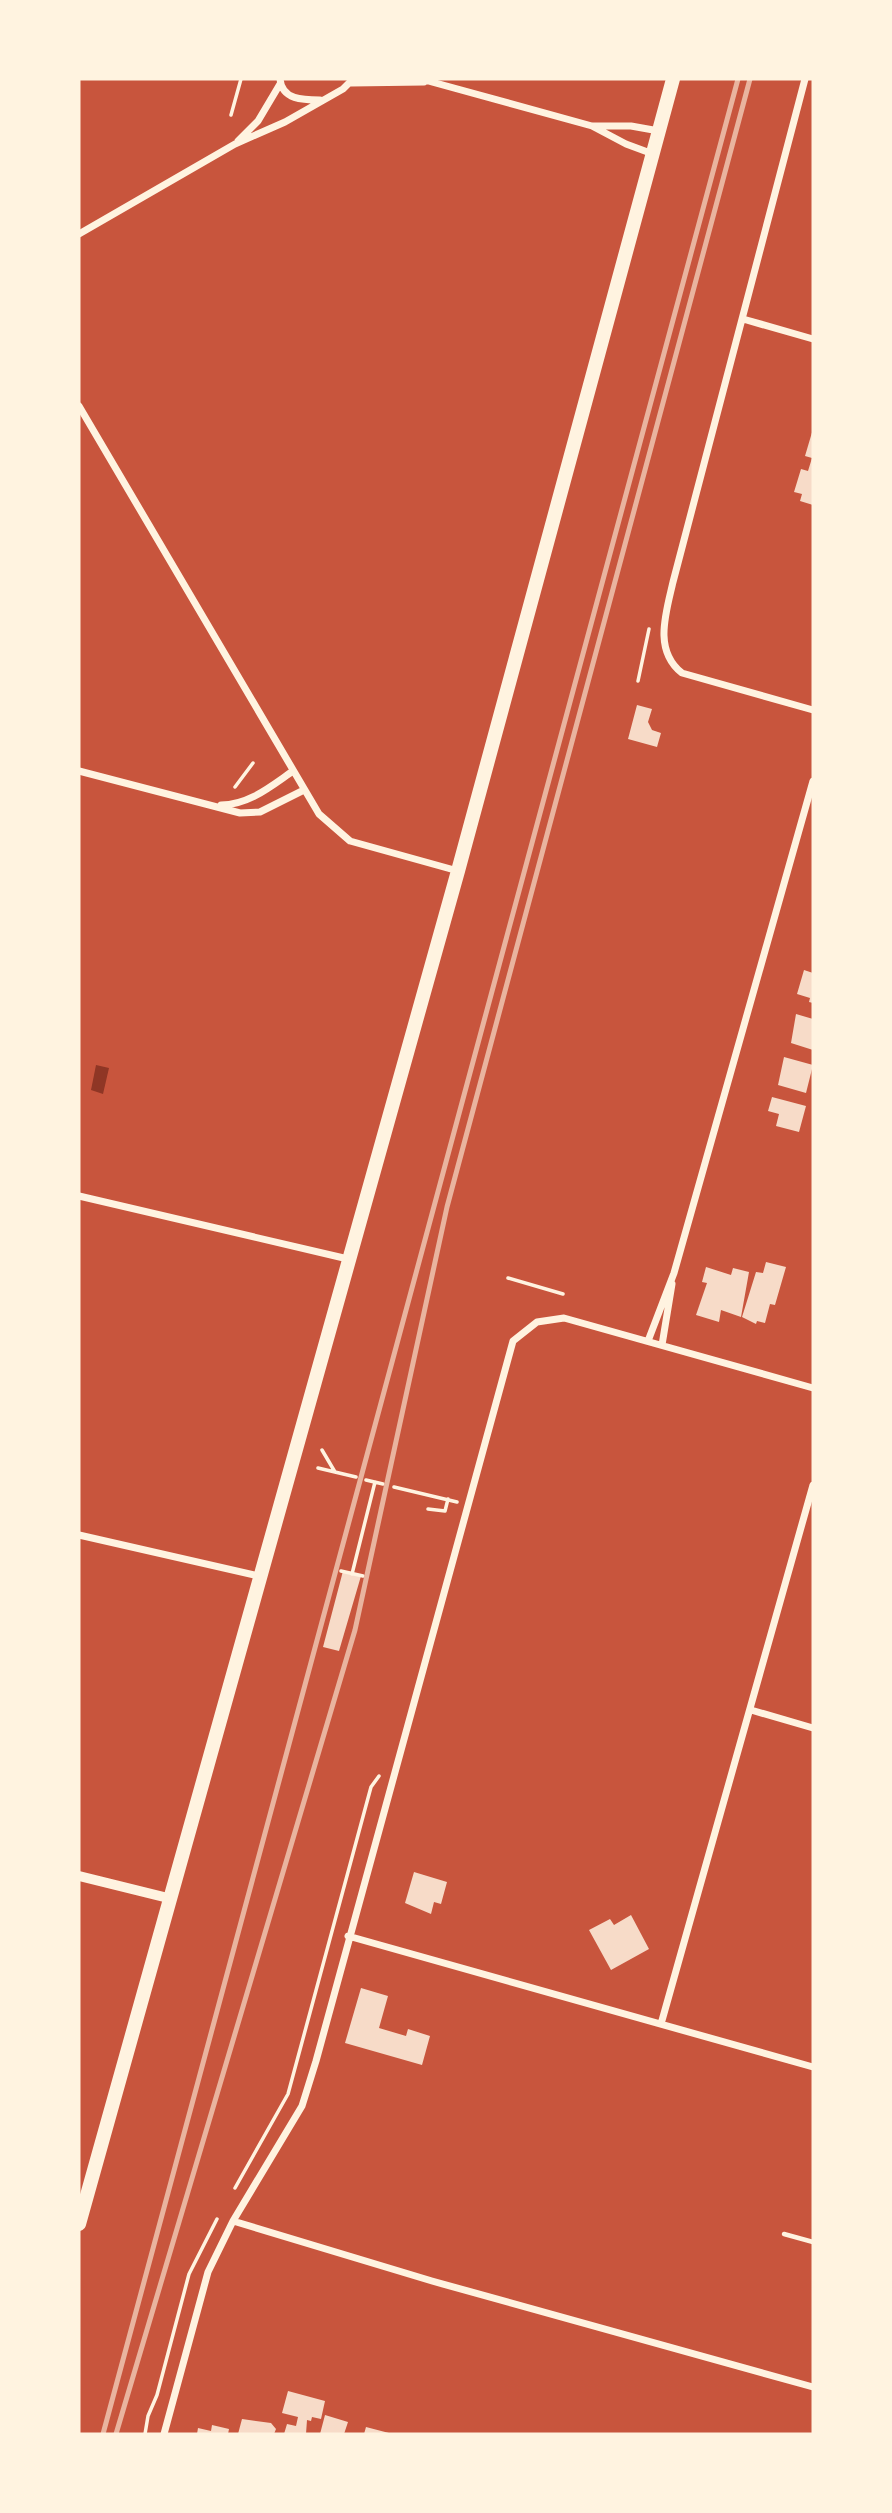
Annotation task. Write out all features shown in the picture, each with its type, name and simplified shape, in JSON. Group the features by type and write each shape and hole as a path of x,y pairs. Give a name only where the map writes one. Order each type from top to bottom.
{"main road":[{"path":"79,2224 167,1898 458,871 673,79"}],"street":[{"path":"805,79 667,607 664,642 670,661 682,673 813,710"},
{"path":"79,234 235,144 285,122 352,81 425,80 592,127 626,144 653,153"},
{"path":"280,81 288,95 300,100 321,100"},
{"path":"235,144 258,121 280,81"},
{"path":"592,127 631,126 659,131"},
{"path":"743,318 813,339"},
{"path":"79,406 319,814 350,841 458,871"},
{"path":"79,771 240,813 260,812 304,790"},
{"path":"214,805 233,805 254,797 293,771"},
{"path":"648,1341 674,1273 813,780"},
{"path":"79,1196 348,1259"},
{"path":"662,1345 674,1273"},
{"path":"164,2434 208,2272 233,2221 302,2106 508,1350 529,1326 546,1319 564,1318 813,1388"},
{"path":"661,2024 813,1485"},
{"path":"79,1535 259,1576"},
{"path":"751,1710 813,1728"},
{"path":"79,1876 167,1898"},
{"path":"348,1936 813,2067"},
{"path":"233,2221 459,2289 813,2387"}],"lane":[{"path":"783,2234 813,2242"}],"path":[{"path":"231,115 241,79"},
{"path":"235,787 253,763"},
{"path":"508,1278 563,1294"},
{"path":"322,1450 335,1473"},
{"path":"318,1468 356,1477"},
{"path":"366,1480 383,1484"},
{"path":"352,1574 375,1482"},
{"path":"394,1487 448,1499 444,1511 428,1509"},
{"path":"341,1571 363,1576"},
{"path":"233,2192 288,2094 372,1787 381,1774"},
{"path":"145,2434 189,2274 221,2213"}],"shaded area":[{"path":"96,1065 109,1068 103,1094 91,1090"}],"building":[{"path":"813,429 813,505 800,501 802,494 794,492 801,469 808,471 812,458 805,456"},
{"path":"637,705 652,709 648,722 652,730 661,733 657,747 628,739"},
{"path":"804,970 813,973 813,1003 809,1002 810,998 797,994"},
{"path":"796,1014 813,1019 813,1050 791,1043"},
{"path":"784,1057 813,1065 806,1093 778,1085"},
{"path":"772,1097 806,1106 799,1132 776,1126 779,1114 768,1111"},
{"path":"766,1262 786,1267 775,1305 770,1304 765,1323 757,1321 756,1324 742,1317 756,1272 763,1273"},
{"path":"706,1267 731,1275 733,1268 749,1272 741,1317 721,1310 719,1322 696,1315 707,1283 702,1282"},
{"path":"343,1571 361,1576 339,1651 323,1647"},
{"path":"414,1872 447,1882 441,1904 434,1902 431,1914 405,1903"},
{"path":"631,1915 649,1949 611,1970 589,1930 610,1919 614,1925"},
{"path":"361,1988 388,1996 379,2028 406,2036 408,2029 430,2036 422,2065 345,2043"},
{"path":"288,2391 325,2401 321,2419 312,2417 311,2421 307,2420 306,2434 284,2434 287,2424 296,2426 298,2417 282,2413"},
{"path":"325,2415 348,2422 344,2434 320,2434"},
{"path":"242,2419 271,2423 276,2429 274,2434 238,2434"},
{"path":"212,2425 229,2429 228,2434 197,2434 198,2428 211,2431"},
{"path":"366,2427 389,2433 389,2434 364,2434"}],"railway":[{"path":"103,2434 738,79"},
{"path":"116,2434 355,1630 447,1207 750,79"}]}
